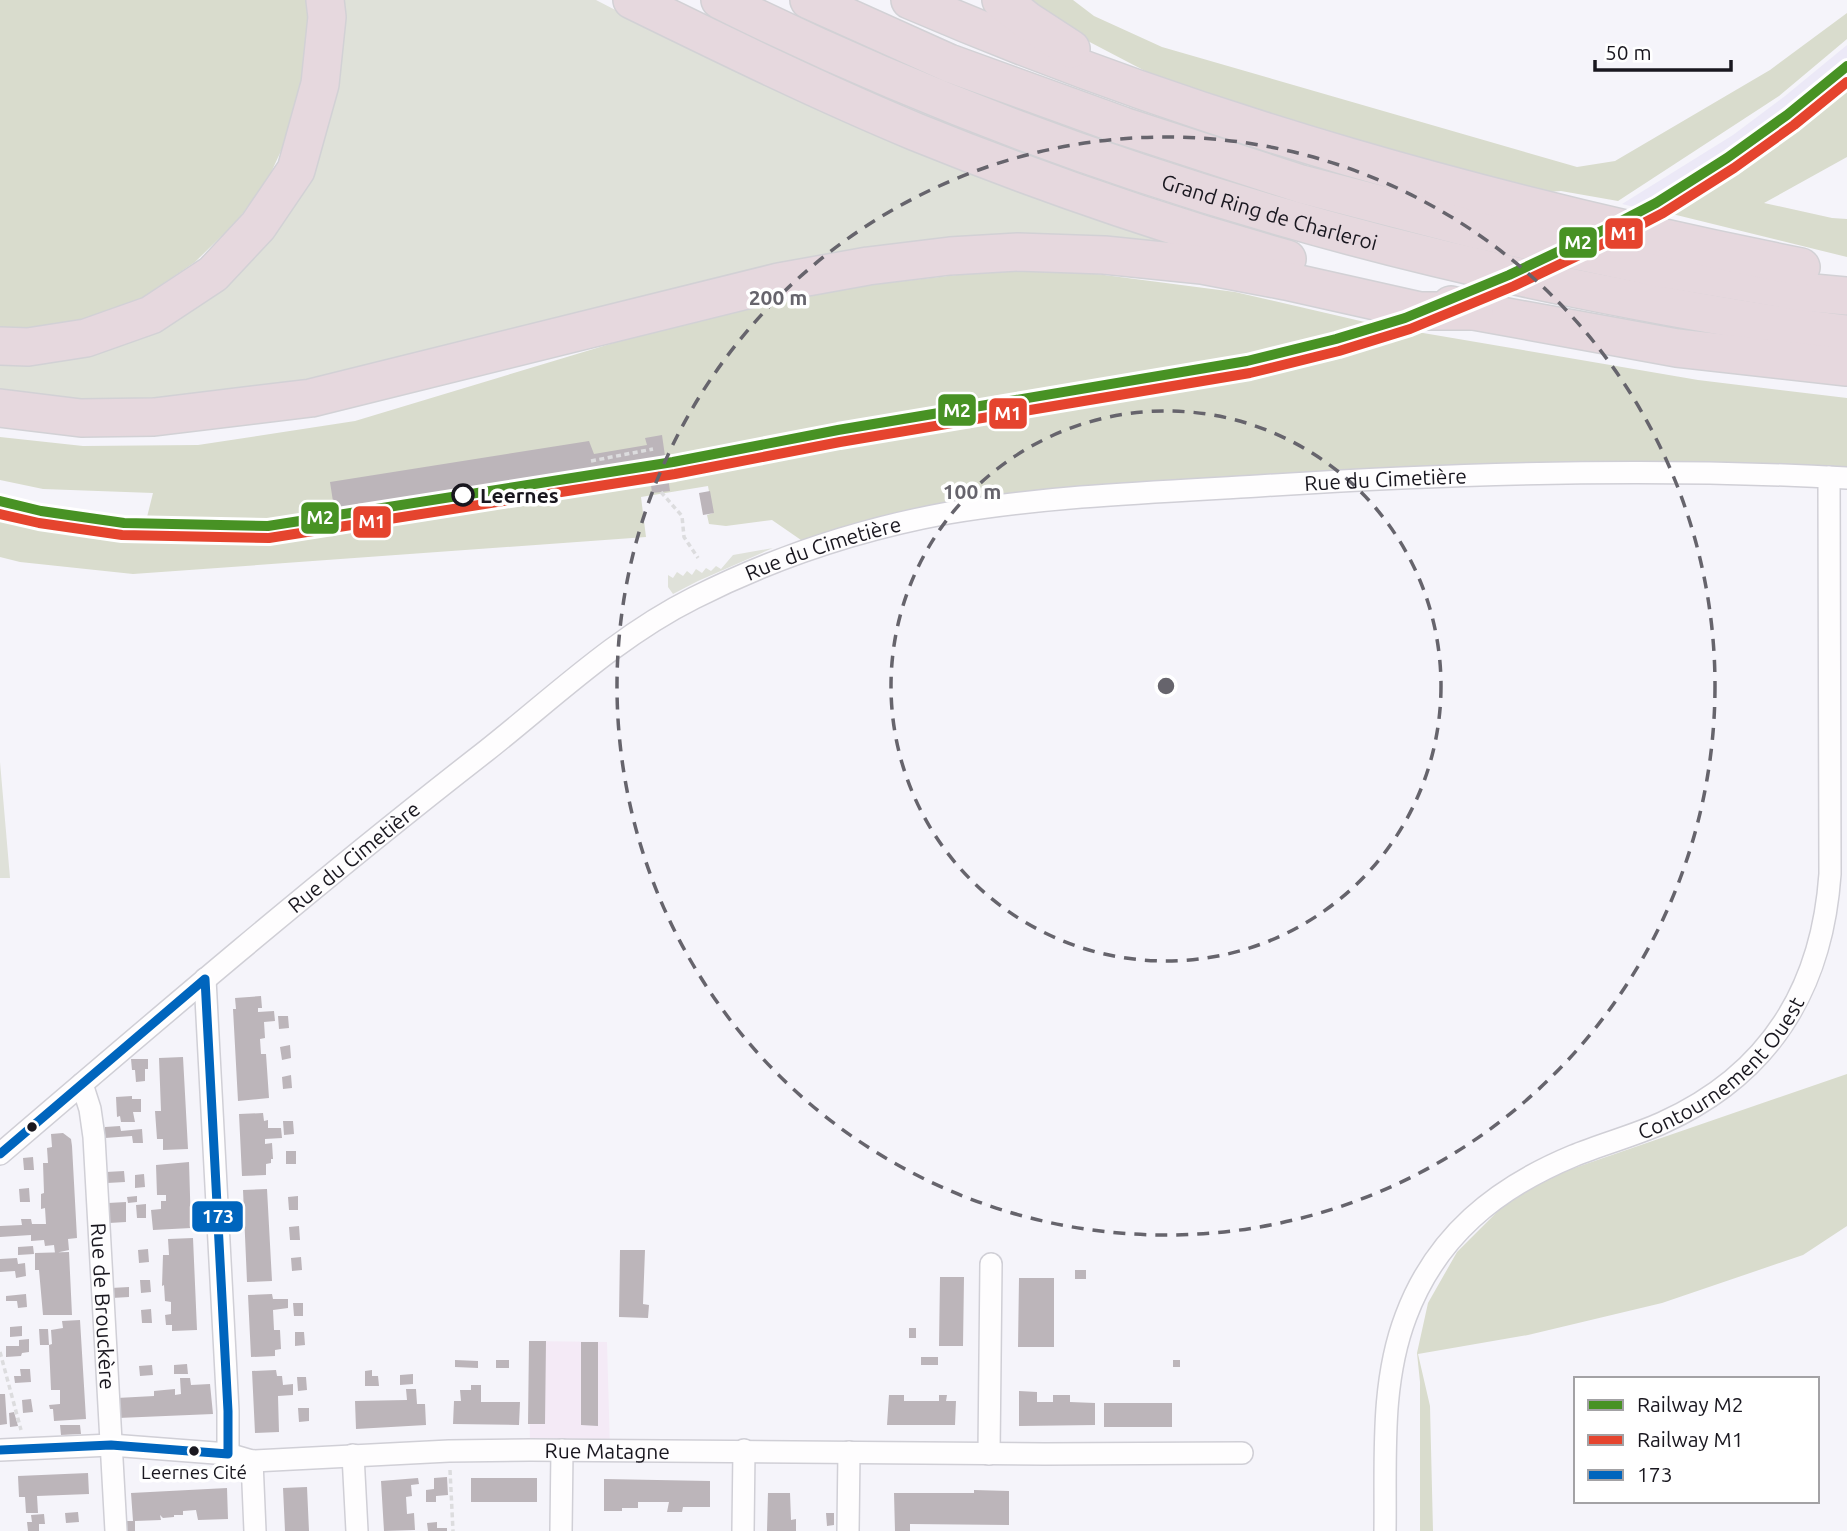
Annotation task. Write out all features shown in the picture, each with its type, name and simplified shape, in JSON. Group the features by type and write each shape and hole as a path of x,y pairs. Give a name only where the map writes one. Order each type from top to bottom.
{"highway":[{"path":"0,346 28,346 86,338 150,315 213,274 258,226 296,170 320,84 327,17 325,0"},
{"path":"632,0 754,60 916,132 1189,232 1474,311 1677,348 1847,367"},
{"name":"Grand Ring de Charleroi","path":"720,0 769,25 941,100 1118,165 1295,222 1475,269 1650,304 1796,329 1847,334"},
{"name":"Grand Ring de Charleroi","path":"809,0 949,63 1123,127 1301,184 1478,230 1654,267 1802,292 1847,296"},
{"path":"910,0 1020,46 1233,121 1441,184 1703,248 1847,274"},
{"path":"1001,0 1028,21 1122,82"},
{"path":"0,408 80,418 154,417 311,398 779,282 868,266 950,256 1018,252 1104,255 1202,265 1420,311 1474,311"}],"street":[{"name":"Rue du Cimetière","path":"0,1154 205,979 412,808 633,634 725,583 833,542 947,514 1016,504 1335,480 1488,473 1731,473 1838,477"},
{"name":"Contournement Ouest","path":"1385,1531 1388,1392 1395,1345 1406,1313 1421,1283 1461,1227 1506,1189 1536,1172 1661,1124 1693,1108 1728,1084 1772,1040 1790,1015 1810,976 1827,908 1829,874 1838,477"},
{"path":"205,979 228,1454"},
{"name":"Rue de Brouckère","path":"82,1084 90,1109 94,1137 116,1531"},
{"path":"989,1454 991,1264"},
{"name":"Rue Matagne","path":"0,1450 111,1445 228,1454 252,1461 449,1451 562,1450 989,1454 1242,1453"},
{"path":"561,1531 562,1450"},
{"path":"743,1531 744,1450"},
{"path":"848,1531 849,1452"},
{"path":"353,1455 357,1531"},
{"path":"252,1461 255,1531"}],"path":[{"path":"591,461 653,449"},
{"path":"661,492 682,516 684,537 698,558"},
{"path":"0,1352 26,1449"},
{"path":"449,1451 453,1531"}],"shaded area":[{"path":"0,0 311,0 305,81 292,127 269,177 238,220 195,262 139,300 75,323 0,331"},
{"path":"337,0 596,0 687,47 1200,251 1022,239 330,381 116,407 0,395 0,356 83,346 283,206"},
{"path":"1025,0 1073,0 1094,16 1162,47 1577,167 1615,161 1770,70 1847,13 1847,39 1779,96 1618,201 1561,191 1549,192 1388,149 1234,103 1147,72 1082,38"},
{"path":"1847,45 1847,76 1800,114 1655,212 1622,204 1733,135"},
{"path":"1847,74 1847,157 1764,203 1847,219 1847,257 1656,210 1795,117"},
{"path":"1035,266 1235,292 1382,326 1698,380 1847,398 1847,471 1707,464 1446,465 1260,476 811,541 801,540 772,520 726,526 709,524 707,515 713,513 708,486 641,497 646,537 133,574 20,562 0,557 0,511 61,526 142,537 153,493 43,489 0,480 0,437 83,446 198,445 355,421 620,341 790,294"},
{"path":"773,548 673,594 668,587 668,575 673,578 677,572 683,576 687,571 692,575 696,569 702,573 706,568 711,571 716,566 721,569 733,555"},
{"path":"0,762 10,878 0,878"},
{"path":"1847,1074 1847,1226 1803,1255 1662,1303 1528,1335 1418,1354 1430,1406 1433,1531 1420,1531 1420,1382 1417,1353 1428,1303 1457,1252 1501,1208 1551,1176"},
{"path":"529,1341 607,1342 610,1450 530,1450"}],"building":[{"name":"Leernes","path":"662,435 670,491 652,493 648,460 594,469 596,481 336,521 330,482 589,441 594,454 647,445 645,438"},
{"path":"710,491 714,513 703,515 699,493"},
{"path":"261,996 262,1008 258,1008 258,1012 274,1011 275,1021 264,1022 265,1038 260,1039 261,1054 266,1054 269,1098 238,1101 233,1009 236,1009 235,998"},
{"path":"278,1016 288,1016 289,1028 279,1029"},
{"path":"290,1045 291,1058 282,1060 280,1047"},
{"path":"183,1057 188,1149 163,1150 163,1139 157,1139 155,1111 161,1111 159,1058"},
{"path":"131,1059 148,1059 145,1081 136,1082"},
{"path":"291,1075 292,1088 283,1089 282,1077"},
{"path":"132,1096 132,1099 141,1099 141,1112 133,1112 135,1122 121,1122 120,1116 117,1117 116,1097"},
{"path":"263,1113 264,1121 268,1120 268,1128 281,1128 282,1138 265,1139 265,1144 272,1143 273,1159 266,1164 266,1175 242,1176 239,1114"},
{"path":"283,1121 293,1121 294,1134 284,1135"},
{"path":"120,1126 121,1131 142,1129 143,1143 133,1143 132,1136 105,1138 105,1127"},
{"path":"63,1133 71,1139 72,1146 77,1238 68,1239 69,1250 55,1253 54,1245 45,1246 44,1240 31,1241 31,1235 0,1237 0,1226 22,1225 21,1219 31,1219 32,1224 46,1224 45,1208 41,1209 41,1194 44,1193 43,1163 48,1163 47,1148 52,1147 51,1134"},
{"path":"286,1151 296,1151 296,1164 286,1164"},
{"path":"33,1157 34,1170 24,1170 23,1158"},
{"path":"189,1162 191,1228 153,1230 151,1210 161,1209 161,1201 166,1201 166,1195 157,1195 156,1165"},
{"path":"124,1171 125,1182 107,1183 106,1172"},
{"path":"144,1174 145,1187 135,1188 135,1175"},
{"path":"29,1188 30,1202 20,1202 19,1189"},
{"path":"267,1189 272,1281 247,1282 243,1190"},
{"path":"137,1196 137,1202 128,1203 127,1197"},
{"path":"298,1196 298,1210 289,1210 288,1197"},
{"path":"126,1202 126,1222 109,1223 108,1203"},
{"path":"146,1204 146,1218 137,1218 136,1205"},
{"path":"299,1226 300,1240 290,1240 289,1227"},
{"path":"193,1238 197,1330 172,1331 172,1325 166,1325 165,1315 171,1314 171,1302 165,1301 164,1285 162,1286 163,1255 169,1255 168,1239"},
{"path":"33,1246 34,1254 18,1255 18,1247"},
{"path":"148,1249 149,1262 139,1263 138,1250"},
{"path":"620,1250 645,1250 643,1304 649,1305 648,1318 619,1317"},
{"path":"69,1252 72,1315 43,1315 39,1270 35,1270 35,1253"},
{"path":"301,1257 302,1270 292,1271 291,1258"},
{"path":"17,1258 18,1264 25,1263 26,1276 16,1278 15,1271 0,1272 0,1259"},
{"path":"1075,1270 1086,1270 1086,1279 1075,1279"},
{"path":"940,1277 964,1277 963,1346 939,1346"},
{"path":"1019,1278 1054,1278 1054,1347 1018,1347"},
{"path":"140,1280 150,1280 151,1292 141,1293"},
{"path":"129,1287 129,1297 112,1298 111,1288"},
{"path":"26,1294 27,1307 18,1308 17,1301 6,1301 6,1296"},
{"path":"272,1294 273,1299 288,1299 288,1308 273,1310 274,1330 280,1330 281,1349 275,1350 275,1356 251,1357 248,1295"},
{"path":"293,1303 303,1303 303,1316 294,1316"},
{"path":"151,1309 152,1323 142,1323 141,1310"},
{"path":"80,1320 86,1419 54,1421 53,1409 50,1409 49,1405 60,1404 60,1390 51,1390 51,1330 63,1328 62,1321"},
{"path":"22,1326 22,1336 10,1337 10,1327"},
{"path":"909,1328 916,1328 916,1338 909,1338"},
{"path":"39,1329 48,1329 49,1345 40,1345"},
{"path":"295,1332 304,1332 305,1345 295,1346"},
{"path":"29,1339 29,1352 22,1353 21,1356 6,1357 6,1346 19,1346 19,1340"},
{"path":"529,1341 546,1341 545,1424 528,1424"},
{"path":"581,1342 598,1342 598,1426 581,1425"},
{"path":"921,1357 938,1357 938,1365 921,1365"},
{"path":"455,1360 478,1361 478,1368 455,1367"},
{"path":"496,1360 509,1360 509,1368 496,1368"},
{"path":"1173,1360 1180,1360 1180,1367 1173,1367"},
{"path":"187,1364 188,1374 174,1374 174,1365"},
{"path":"152,1365 153,1375 140,1376 139,1366"},
{"path":"20,1369 30,1369 31,1382 15,1383 14,1376 21,1376"},
{"path":"276,1370 277,1376 282,1376 283,1385 293,1384 293,1395 278,1396 279,1432 255,1433 252,1371"},
{"path":"372,1370 372,1376 378,1376 379,1386 365,1386 365,1371"},
{"path":"413,1374 413,1384 400,1385 400,1375"},
{"path":"297,1377 306,1377 307,1390 298,1391"},
{"path":"180,1378 190,1378 191,1385 210,1384 213,1414 118,1418 117,1398 154,1396 154,1391 175,1389 175,1395 181,1394"},
{"path":"471,1385 481,1385 481,1402 520,1402 519,1425 453,1424 454,1401 461,1401 460,1390 471,1390"},
{"path":"406,1389 416,1389 417,1404 425,1404 426,1425 356,1429 355,1401 407,1400"},
{"path":"1019,1391 1037,1392 1037,1402 1053,1402 1053,1395 1070,1395 1070,1402 1095,1403 1095,1425 1019,1426"},
{"path":"0,1394 5,1394 7,1424 0,1425"},
{"path":"889,1395 904,1395 904,1401 939,1401 939,1395 947,1395 946,1401 956,1401 955,1425 887,1425"},
{"path":"31,1399 33,1412 23,1413 22,1400"},
{"path":"1104,1403 1172,1403 1172,1427 1104,1427"},
{"path":"298,1408 309,1408 309,1421 299,1422"},
{"path":"14,1412 18,1426 10,1427 9,1413"},
{"path":"60,1425 80,1425 81,1434 61,1435"},
{"path":"88,1473 89,1494 37,1496 38,1513 26,1513 25,1497 19,1497 18,1476"},
{"path":"447,1477 448,1495 436,1496 436,1502 426,1502 426,1490 434,1489 434,1478"},
{"path":"418,1478 419,1484 411,1485 412,1496 406,1497 407,1514 414,1513 415,1530 384,1531 381,1481"},
{"path":"471,1478 537,1478 537,1502 471,1502"},
{"path":"604,1479 710,1481 710,1507 683,1507 682,1512 667,1512 669,1502 638,1502 638,1508 604,1511"},
{"path":"307,1487 309,1531 285,1531 283,1488"},
{"path":"227,1488 228,1519 198,1520 196,1510 183,1511 183,1515 174,1517 163,1518 160,1515 161,1520 135,1521 135,1531 125,1531 125,1521 133,1521 131,1493"},
{"path":"974,1490 1009,1491 1009,1525 910,1524 910,1531 895,1531 894,1493 974,1493"},
{"path":"768,1493 790,1493 791,1520 796,1519 796,1531 767,1531"},
{"path":"78,1512 79,1522 66,1523 65,1513"},
{"path":"826,1513 834,1513 834,1525 827,1526"},
{"path":"44,1514 45,1524 39,1524 39,1531 28,1531 27,1522 32,1522 31,1515"},
{"path":"437,1522 437,1528 447,1528 447,1531 428,1531 427,1523"}],"rail line":[{"name":"M2","path":"0,501 41,511 124,523 268,526 673,462 838,430 1247,361 1336,339 1405,318 1509,275 1610,227 1656,203 1727,158 1787,115 1847,66"},
{"name":"M1","path":"0,514 39,523 122,535 269,538 675,474 840,442 1250,373 1339,351 1410,329 1514,286 1615,238 1663,213 1734,168 1794,125 1847,82"}],"transit line":[{"name":"173","path":"205,979 228,1454"},
{"name":"173","path":"0,1154 205,979"},
{"name":"173","path":"0,1450 111,1445 228,1454"}],"place":[{"name":"Leernes","path":"463,495"},
{"name":"Leernes Cité","path":"194,1451"}]}
